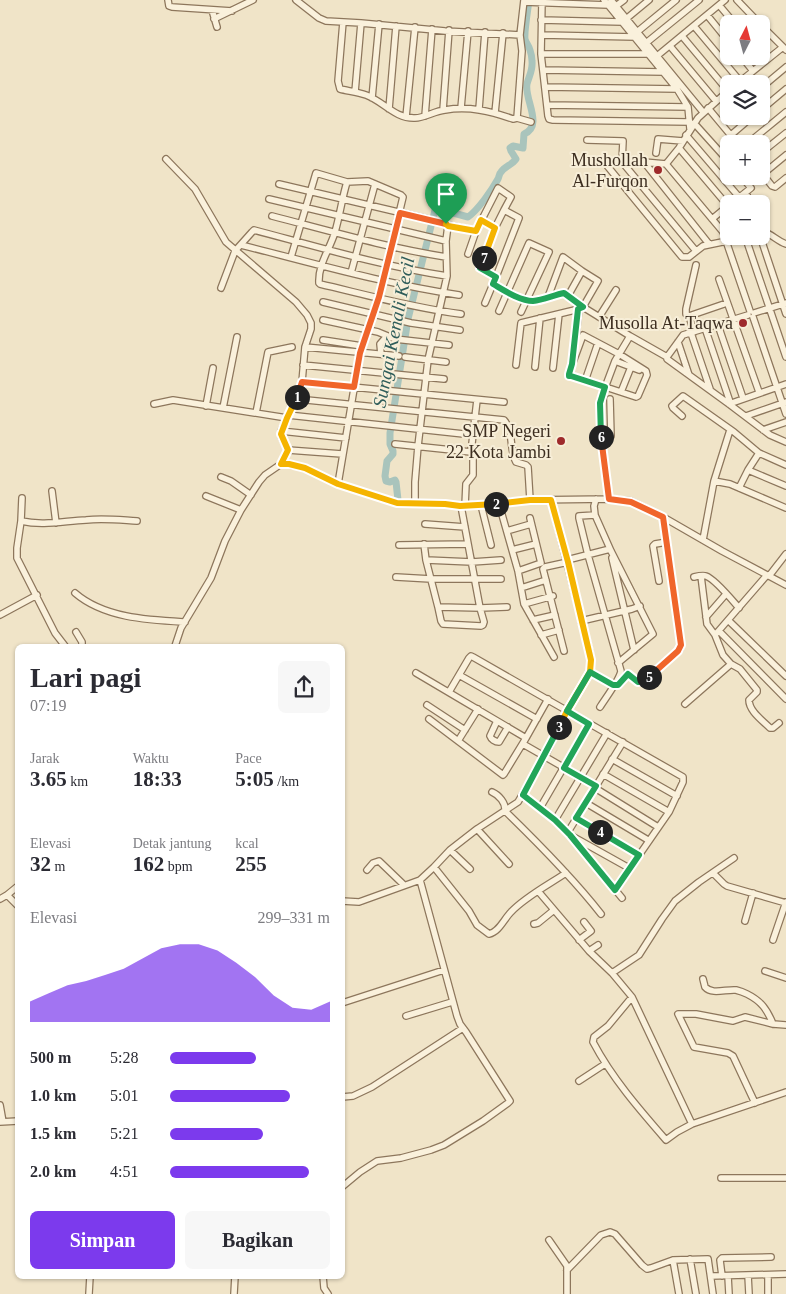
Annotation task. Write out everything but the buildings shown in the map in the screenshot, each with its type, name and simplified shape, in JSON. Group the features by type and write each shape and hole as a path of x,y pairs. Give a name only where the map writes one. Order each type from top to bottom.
{"street":[{"path":"168,0 170,7 234,10"},
{"path":"234,10 238,0"},
{"path":"214,19 251,0"},
{"path":"296,0 321,20 361,22 445,31 520,35"},
{"path":"616,6 624,0"},
{"path":"541,20 624,20 649,0"},
{"path":"636,35 676,0"},
{"path":"646,43 699,0"},
{"path":"657,56 725,0"},
{"path":"737,0 752,15"},
{"path":"516,118 522,51 520,35 526,2 608,2 616,6 624,20"},
{"path":"542,2 541,54 549,118 554,120 692,122"},
{"path":"608,2 677,89 688,107 692,122 720,152"},
{"path":"719,5 727,15"},
{"path":"212,10 217,27"},
{"path":"707,15 720,31"},
{"path":"343,22 338,86 340,90 367,95 406,117 414,118 443,110 461,108 479,109 531,122"},
{"path":"355,92 361,22"},
{"path":"372,98 379,24"},
{"path":"389,109 396,26"},
{"path":"694,26 732,75"},
{"path":"406,117 415,27"},
{"path":"426,116 432,29"},
{"path":"443,110 450,30"},
{"path":"461,108 468,31"},
{"path":"479,109 485,32"},
{"path":"496,113 503,33"},
{"path":"770,34 784,49 770,56"},
{"path":"542,36 636,35 646,43 703,112"},
{"path":"682,36 720,81"},
{"path":"670,46 716,101"},
{"path":"541,54 648,54"},
{"path":"747,65 752,71"},
{"path":"747,75 758,65"},
{"path":"770,80 786,67"},
{"path":"543,70 663,72"},
{"path":"545,87 677,89"},
{"path":"770,102 786,89"},
{"path":"666,164 679,148 692,122 720,98"},
{"path":"547,105 688,107"},
{"path":"708,108 720,122"},
{"path":"758,135 786,112"},
{"path":"723,125 731,135 743,125"},
{"path":"688,132 737,195"},
{"path":"770,146 786,133"},
{"path":"656,153 658,139 683,141"},
{"path":"587,140 623,141 622,162 696,250"},
{"path":"679,148 723,195"},
{"path":"770,167 786,155"},
{"path":"166,159 195,189 226,242 296,302 311,323 305,347 302,382 281,431 281,436 288,450"},
{"path":"575,162 644,162 666,164 720,228"},
{"path":"604,162 682,257 688,257 703,246 720,242"},
{"path":"644,162 710,244"},
{"path":"291,257 317,172 347,182 372,182 401,195 403,198 379,297 361,350 338,484"},
{"path":"770,183 775,187 786,178"},
{"path":"347,182 335,232 327,249 318,280 320,284 461,314"},
{"path":"279,184 432,220 448,226 476,231"},
{"path":"352,273 375,184"},
{"path":"742,195 750,189 749,185"},
{"path":"468,254 481,220 498,188 511,197 495,228 480,268 496,277"},
{"path":"269,198 446,241"},
{"path":"485,304 520,218 504,210"},
{"path":"712,219 720,213"},
{"path":"272,216 391,246 446,257"},
{"path":"481,220 495,228"},
{"path":"415,503 418,446 428,360 447,276 446,241 448,226"},
{"path":"220,288 236,251 254,230 356,257 447,276"},
{"path":"770,234 786,244"},
{"path":"499,311 530,243 549,252 521,312"},
{"path":"241,244 383,281 459,296"},
{"path":"728,245 776,387 784,403 786,414"},
{"path":"747,245 786,357"},
{"path":"763,245 784,303 786,314"},
{"path":"548,297 563,257 582,272 598,281 581,308 572,364"},
{"path":"696,265 686,314 689,316 710,390"},
{"path":"493,284 526,300 534,301 566,294 582,272"},
{"path":"719,279 759,392"},
{"path":"552,285 566,294 581,308 667,357 668,361 729,403 772,437 786,442"},
{"path":"599,317 616,290"},
{"path":"323,302 408,323 460,330"},
{"path":"689,316 727,303"},
{"path":"667,357 683,335 784,303"},
{"path":"516,365 521,323 581,308"},
{"path":"554,368 559,314"},
{"path":"534,367 540,318"},
{"path":"323,320 405,340 449,345"},
{"path":"718,325 744,398"},
{"path":"705,328 729,403"},
{"path":"583,335 619,354 647,372 638,397 569,376 583,335"},
{"path":"381,354 380,344 387,336"},
{"path":"609,499 601,437 600,406 615,361 630,336"},
{"path":"223,408 237,337"},
{"path":"323,340 381,354 446,362"},
{"path":"678,342 690,376"},
{"path":"585,381 598,343"},
{"path":"256,413 268,352 292,347"},
{"path":"305,347 361,350"},
{"path":"615,361 647,372"},
{"path":"304,365 444,379"},
{"path":"621,392 631,367"},
{"path":"206,406 213,368"},
{"path":"302,382 504,402"},
{"path":"729,403 786,384"},
{"path":"601,437 611,436 611,400 602,396"},
{"path":"682,416 672,407 683,396 759,453 786,465"},
{"path":"296,399 504,420 516,462 528,467 530,500"},
{"path":"154,404 173,400 256,413 473,435"},
{"path":"424,544 426,560 443,624 483,625 463,506 466,484 472,475 473,459 471,452 477,400"},
{"path":"746,416 784,403"},
{"path":"763,430 786,422"},
{"path":"703,540 714,481 730,430"},
{"path":"281,431 346,438"},
{"path":"395,444 471,452"},
{"path":"288,450 342,454"},
{"path":"176,644 181,628 211,578 225,541 241,510 265,475 281,464 288,450"},
{"path":"739,488 759,453"},
{"path":"281,464 305,468 338,484 399,503 463,506 530,500 609,499 631,502 663,517 786,585"},
{"path":"748,470 786,486"},
{"path":"221,476 250,495"},
{"path":"714,481 726,483 786,508"},
{"path":"52,491 56,523"},
{"path":"206,496 241,510"},
{"path":"22,498 17,558 55,633 63,644"},
{"path":"345,900 359,902 420,880 450,850 477,829 518,802 590,672 590,656 551,500"},
{"path":"596,500 594,506 595,515 653,634 618,663"},
{"path":"499,504 518,571 524,604 554,656"},
{"path":"481,505 491,545"},
{"path":"595,515 579,517 621,672 600,707"},
{"path":"590,672 613,685 618,685 628,674 637,682 646,679 681,647 663,517"},
{"path":"21,521 28,523 56,523 88,520 137,521"},
{"path":"507,531 530,521 542,563 518,571"},
{"path":"425,524 465,526"},
{"path":"659,581 653,546 667,542"},
{"path":"399,545 468,544"},
{"path":"512,550 536,544"},
{"path":"564,651 544,568 611,550"},
{"path":"611,550 634,650"},
{"path":"717,633 786,554"},
{"path":"426,560 472,562 501,560"},
{"path":"739,608 708,577 697,576 708,626 750,661 786,699"},
{"path":"396,577 501,579"},
{"path":"521,588 546,580"},
{"path":"74,593 82,599 113,613 144,619 185,622"},
{"path":"706,617 726,594"},
{"path":"0,615 37,595"},
{"path":"524,604 551,596"},
{"path":"438,606 480,608 507,606"},
{"path":"581,621 640,606"},
{"path":"534,620 555,615"},
{"path":"728,620 786,676"},
{"path":"542,635 559,630"},
{"path":"76,632 82,644"},
{"path":"717,633 722,654 731,664 740,669 757,690 749,700 751,708 770,728 778,724"},
{"path":"449,692 471,656 548,698 589,724 684,777 677,796 668,812 615,890"},
{"path":"740,669 750,661"},
{"path":"685,704 731,664"},
{"path":"416,673 508,727 544,756 658,827"},
{"path":"459,675 537,719"},
{"path":"429,719 502,775 525,741 548,698"},
{"path":"427,705 466,730"},
{"path":"458,741 478,709"},
{"path":"497,721 490,736 496,742 498,742 508,727"},
{"path":"540,808 589,724"},
{"path":"555,820 607,733"},
{"path":"569,833 576,818 623,742"},
{"path":"612,759 677,796"},
{"path":"603,774 668,812"},
{"path":"492,792 497,794 505,804 505,812"},
{"path":"523,795 569,833 622,898"},
{"path":"586,803 648,840"},
{"path":"505,812 566,873 601,914"},
{"path":"576,818 639,855"},
{"path":"477,829 509,864"},
{"path":"569,833 629,868"},
{"path":"450,850 470,869"},
{"path":"612,973 640,955 675,902 699,882 734,858"},
{"path":"367,870 373,863 379,860 404,885"},
{"path":"434,867 469,911 477,925 489,934 494,932 511,912 526,900 566,873"},
{"path":"713,873 724,884 786,902 773,940"},
{"path":"345,1184 377,1161 401,1158 431,1150 444,1144 483,1121 509,1102 509,1099 462,1028 457,1016 420,880"},
{"path":"0,899 15,888"},
{"path":"538,892 632,997 692,1124"},
{"path":"746,921 754,893"},
{"path":"7,895 15,903"},
{"path":"534,924 554,910"},
{"path":"579,940 591,931 584,922"},
{"path":"589,951 598,945"},
{"path":"345,1003 444,970"},
{"path":"765,971 786,978"},
{"path":"703,979 704,987 710,991 735,990 756,998 763,1004 773,1024"},
{"path":"632,997 593,1042 605,1064 634,1103 666,1140 692,1124 786,1092"},
{"path":"406,1016 452,1002"},
{"path":"754,1103 733,1056 728,1053 694,1047 678,1014 696,1014 733,1021 745,1017 773,1024 786,1025"},
{"path":"345,1097 353,1096 372,1087 462,1028"},
{"path":"579,1081 605,1064"},
{"path":"0,1105 2,1122 15,1121"},
{"path":"721,1178 786,1178"},
{"path":"567,1270 601,1235 610,1232 615,1234 647,1269 673,1260 708,1259 713,1294"},
{"path":"549,1240 566,1263 567,1294"},
{"path":"729,1294 720,1260 722,1258 771,1257"},
{"path":"690,1259 696,1294"},
{"path":"673,1260 679,1294"},
{"path":"711,1276 786,1274"},
{"path":"748,1275 749,1294"},
{"path":"768,1275 768,1294"},
{"path":"89,1294 90,1279"},
{"path":"234,1294 235,1279"},
{"path":"324,1279 324,1288 328,1294"}],"waterway":[{"name":"Sungai Kenali Kecil","path":"398,500 395,480 386,481 385,476 387,461 393,454 390,444 390,433 408,319 435,210 468,217 484,200 503,170 516,159 510,148 513,146 523,148 524,134 530,130 533,119 527,90 532,58 525,39 529,0"}],"place":[{"name":"Mushollah Al-Furqon","path":"658,170"},
{"name":"Musolla At-Taqwa","path":"743,323"},
{"name":"SMP Negeri 22 Kota Jambi","path":"561,441"}],"route":[{"path":"446,224 400,213 379,297 360,353 354,387 302,382 281,431 281,436 288,450 281,464 305,468 338,484 397,503 465,506 551,500 590,653 591,668 590,672 567,711 523,795 555,820 570,835 615,890 639,855 576,818 596,786 564,768 589,724 567,711 590,672 617,686 628,674 639,682 648,677 680,649 673,579 663,517 631,502 609,499 601,437 600,403 605,387 569,376 578,309 583,307 564,293 534,301 526,300 493,284 496,277 480,268 495,228 481,220 476,231 446,224"}]}
